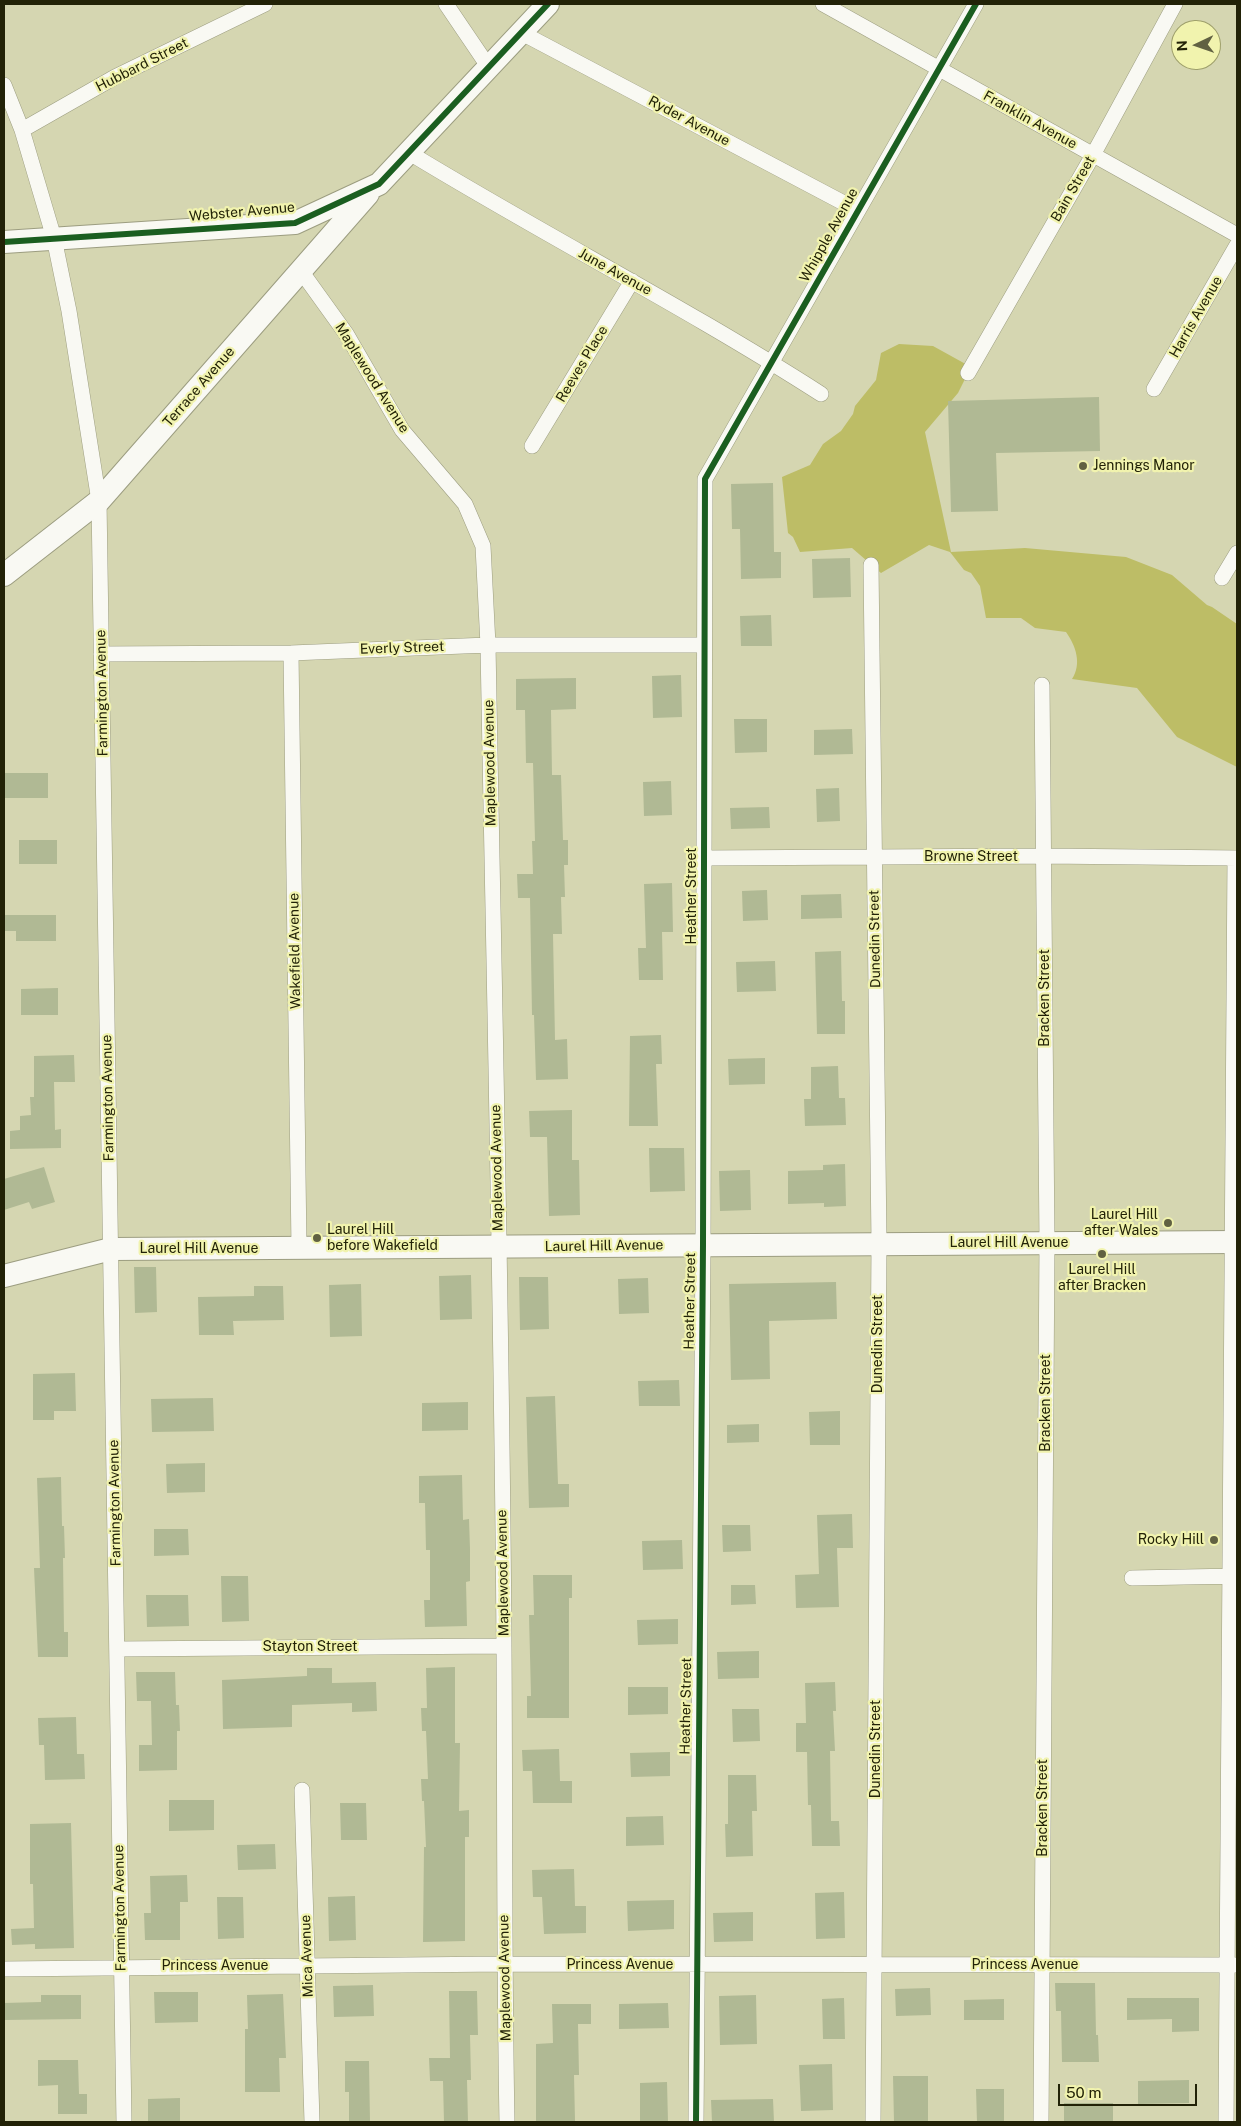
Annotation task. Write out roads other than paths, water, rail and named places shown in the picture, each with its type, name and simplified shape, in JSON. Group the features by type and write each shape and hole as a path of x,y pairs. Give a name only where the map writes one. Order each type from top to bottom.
{"street":[{"name":"Hubbard Street","path":"22,130 114,77 265,4"},
{"path":"446,4 488,66"},
{"name":"Webster Avenue","path":"4,242 295,223 379,184 548,4"},
{"name":"Franklin Avenue","path":"823,4 1237,235"},
{"name":"Whipple Avenue","path":"705,479 976,4"},
{"name":"Bain Street","path":"968,373 1093,155 1175,4"},
{"name":"Ryder Avenue","path":"520,32 857,210"},
{"name":"Farmington Avenue","path":"4,85 22,130 54,238 70,320 99,501 124,2122"},
{"name":"June Avenue","path":"408,152 496,206 772,362 821,394"},
{"name":"Terrace Avenue","path":"4,575 99,501 379,184"},
{"name":"Harris Avenue","path":"1154,388 1237,245"},
{"name":"Maplewood Avenue","path":"301,271 347,335 402,430 465,504 483,546 488,644 498,1247 504,1646 504,1964 507,2122"},
{"name":"Reeves Place","path":"532,446 632,282"},
{"name":"Heather Street","path":"696,2122 703,1245 705,479"},
{"path":"1222,578 1237,553"},
{"name":"Dunedin Street","path":"871,565 879,1243 873,2122"},
{"name":"Everly Street","path":"101,654 291,653 488,644 704,645"},
{"name":"Wakefield Avenue","path":"291,653 298,1248"},
{"name":"Bracken Street","path":"1041,2122 1047,1243 1042,684"},
{"name":"Browne Street","path":"705,858 1044,856 1236,858"},
{"path":"1226,2122 1232,1965 1236,858"},
{"name":"Laurel Hill Avenue","path":"4,1276 111,1249 1235,1242"},
{"path":"1132,1578 1234,1576"},
{"name":"Stayton Street","path":"117,1649 504,1646"},
{"name":"Mica Avenue","path":"302,1790 312,2122"},
{"name":"Princess Avenue","path":"4,1969 504,1964 1232,1965"}],"place":[{"name":"Jennings Manor","path":"1083,466"},
{"name":"Laurel Hill after Wales","path":"1168,1223"},
{"name":"Laurel Hill before Wakefield","path":"317,1238"},
{"name":"Laurel Hill after Bracken","path":"1102,1254"},
{"name":"Rocky Hill","path":"1214,1540"}]}
